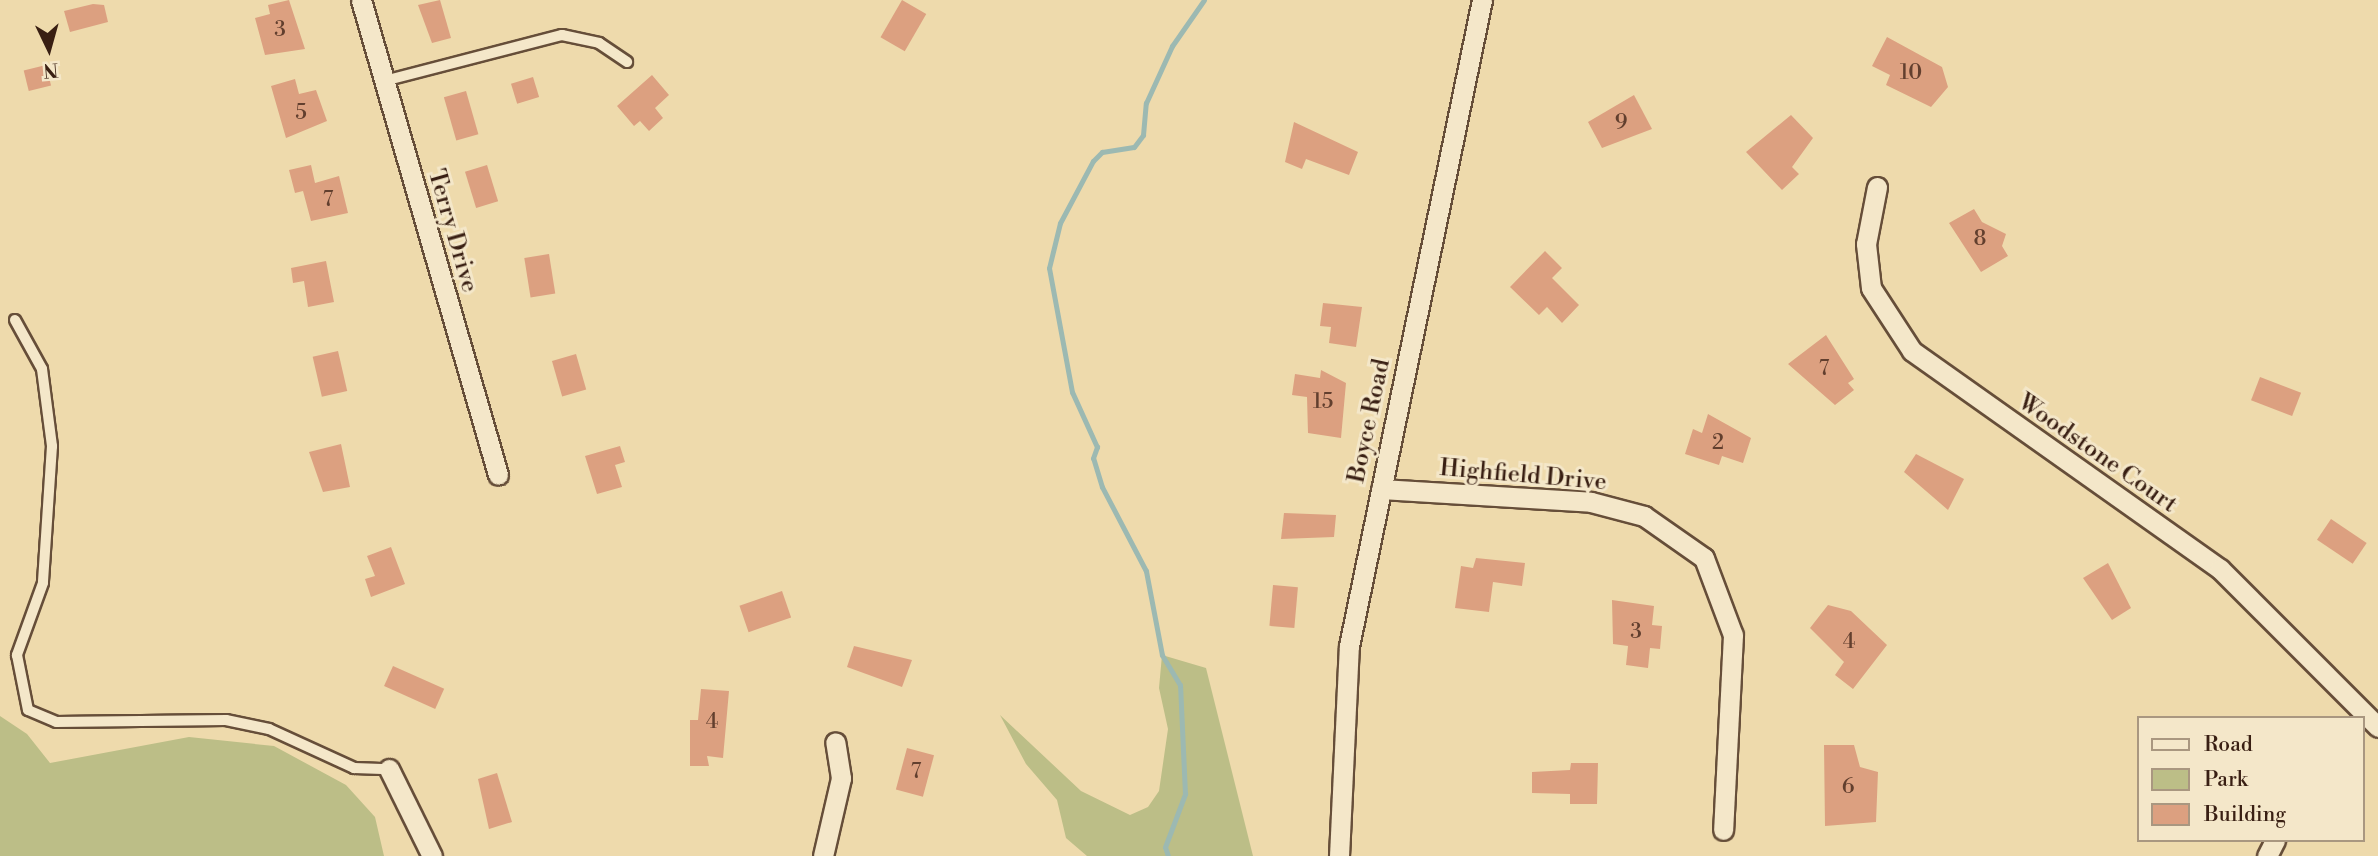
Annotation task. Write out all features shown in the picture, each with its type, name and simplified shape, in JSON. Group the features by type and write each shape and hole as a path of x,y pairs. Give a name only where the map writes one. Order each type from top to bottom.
{"street":[{"name":"Terry Drive","path":"361,0 498,475"},
{"name":"Boyce Road","path":"1339,856 1349,646 1482,0"},
{"name":"Woodstone Court","path":"1877,187 1866,244 1871,288 1912,351 2220,569 2378,727"},
{"name":"Highfield Drive","path":"1381,489 1591,502 1644,516 1704,558 1733,635 1723,830"},
{"path":"823,856 841,778 835,742"},
{"path":"390,769 432,856"}],"lane":[{"path":"384,81 562,35 599,43 627,62"},
{"path":"15,320 43,369 52,435 47,558 17,654 28,710 56,722 226,720 269,729 354,768 390,769"}],"green space":[{"path":"1162,655 1206,668 1253,856 1087,856 1066,838 1057,800 1026,764 1000,715 1081,791 1130,815 1148,807 1159,791 1168,729 1159,688"},
{"path":"0,716 27,734 50,763 189,737 274,746 346,785 375,817 384,856 0,856"}],"building":[{"path":"289,0 305,49 265,55 255,18 270,14 268,5"},
{"path":"440,0 451,38 432,43 418,5"},
{"path":"902,0 926,14 905,51 880,37"},
{"path":"93,4 104,5 108,22 70,32 64,11"},
{"path":"1887,37 1942,67 1948,87 1931,107 1886,85 1890,75 1872,66"},
{"path":"46,65 51,85 29,91 24,71"},
{"path":"652,75 669,95 655,108 663,118 649,131 640,121 634,126 617,106"},
{"path":"533,77 539,97 517,104 511,84"},
{"path":"295,79 299,94 316,90 327,121 286,138 271,86"},
{"path":"466,91 478,134 456,141 444,97"},
{"path":"1634,95 1652,129 1602,148 1588,122"},
{"path":"1791,115 1813,138 1792,167 1799,174 1782,190 1746,152"},
{"path":"1294,122 1358,152 1349,175 1306,159 1302,169 1285,162"},
{"path":"311,165 315,183 339,176 348,213 311,221 303,191 295,193 289,170"},
{"path":"487,165 498,201 476,208 465,172"},
{"path":"1974,209 1982,222 2006,234 2002,246 2008,256 1981,272 1949,223"},
{"path":"1545,251 1562,268 1552,278 1579,305 1562,323 1547,307 1539,315 1510,287"},
{"path":"549,254 555,294 531,297 524,258"},
{"path":"326,261 334,302 308,307 304,281 293,283 291,268"},
{"path":"1323,303 1362,307 1356,347 1329,343 1331,327 1320,326"},
{"path":"1826,335 1854,379 1848,383 1854,390 1835,405 1788,364"},
{"path":"338,351 347,391 322,397 313,357"},
{"path":"576,354 586,390 562,396 552,361"},
{"path":"1321,370 1346,383 1341,438 1308,433 1307,397 1292,395 1295,374 1320,378"},
{"path":"2260,377 2301,393 2292,416 2251,400"},
{"path":"1708,414 1751,438 1743,463 1722,456 1719,465 1685,454 1693,429 1702,433"},
{"path":"341,444 350,487 323,492 309,452"},
{"path":"620,446 625,462 615,465 622,487 597,494 585,456"},
{"path":"1916,454 1964,479 1948,510 1904,472"},
{"path":"1284,513 1336,515 1334,537 1281,539"},
{"path":"2331,519 2367,543 2353,564 2317,540"},
{"path":"391,547 405,584 371,597 365,579 375,576 367,556"},
{"path":"1476,558 1525,563 1522,586 1493,582 1489,612 1455,608 1461,566 1473,568"},
{"path":"2108,563 2131,608 2112,620 2083,578"},
{"path":"1273,585 1298,587 1294,628 1269,626"},
{"path":"782,591 791,617 749,632 739,606"},
{"path":"1612,600 1654,606 1652,625 1662,626 1660,649 1650,648 1648,668 1626,665 1628,646 1613,644"},
{"path":"1828,605 1851,611 1887,645 1853,689 1835,675 1844,662 1810,628"},
{"path":"854,646 912,660 902,687 847,667"},
{"path":"393,666 444,689 435,709 384,686"},
{"path":"701,689 729,691 723,758 707,756 709,766 690,766 690,720 698,720"},
{"path":"1824,745 1854,745 1860,767 1878,772 1876,822 1825,826"},
{"path":"907,748 934,755 923,797 896,790"},
{"path":"1571,763 1598,763 1597,804 1570,804 1570,794 1532,793 1532,772 1570,770"},
{"path":"497,773 512,822 489,829 478,779"}],"waterway":[{"path":"1168,856 1165,847 1185,794 1180,685 1162,655 1146,571 1102,487 1093,458 1097,447 1072,392 1049,268 1060,223 1093,161 1102,152 1134,147 1143,135 1146,103 1172,46 1204,0"}]}
